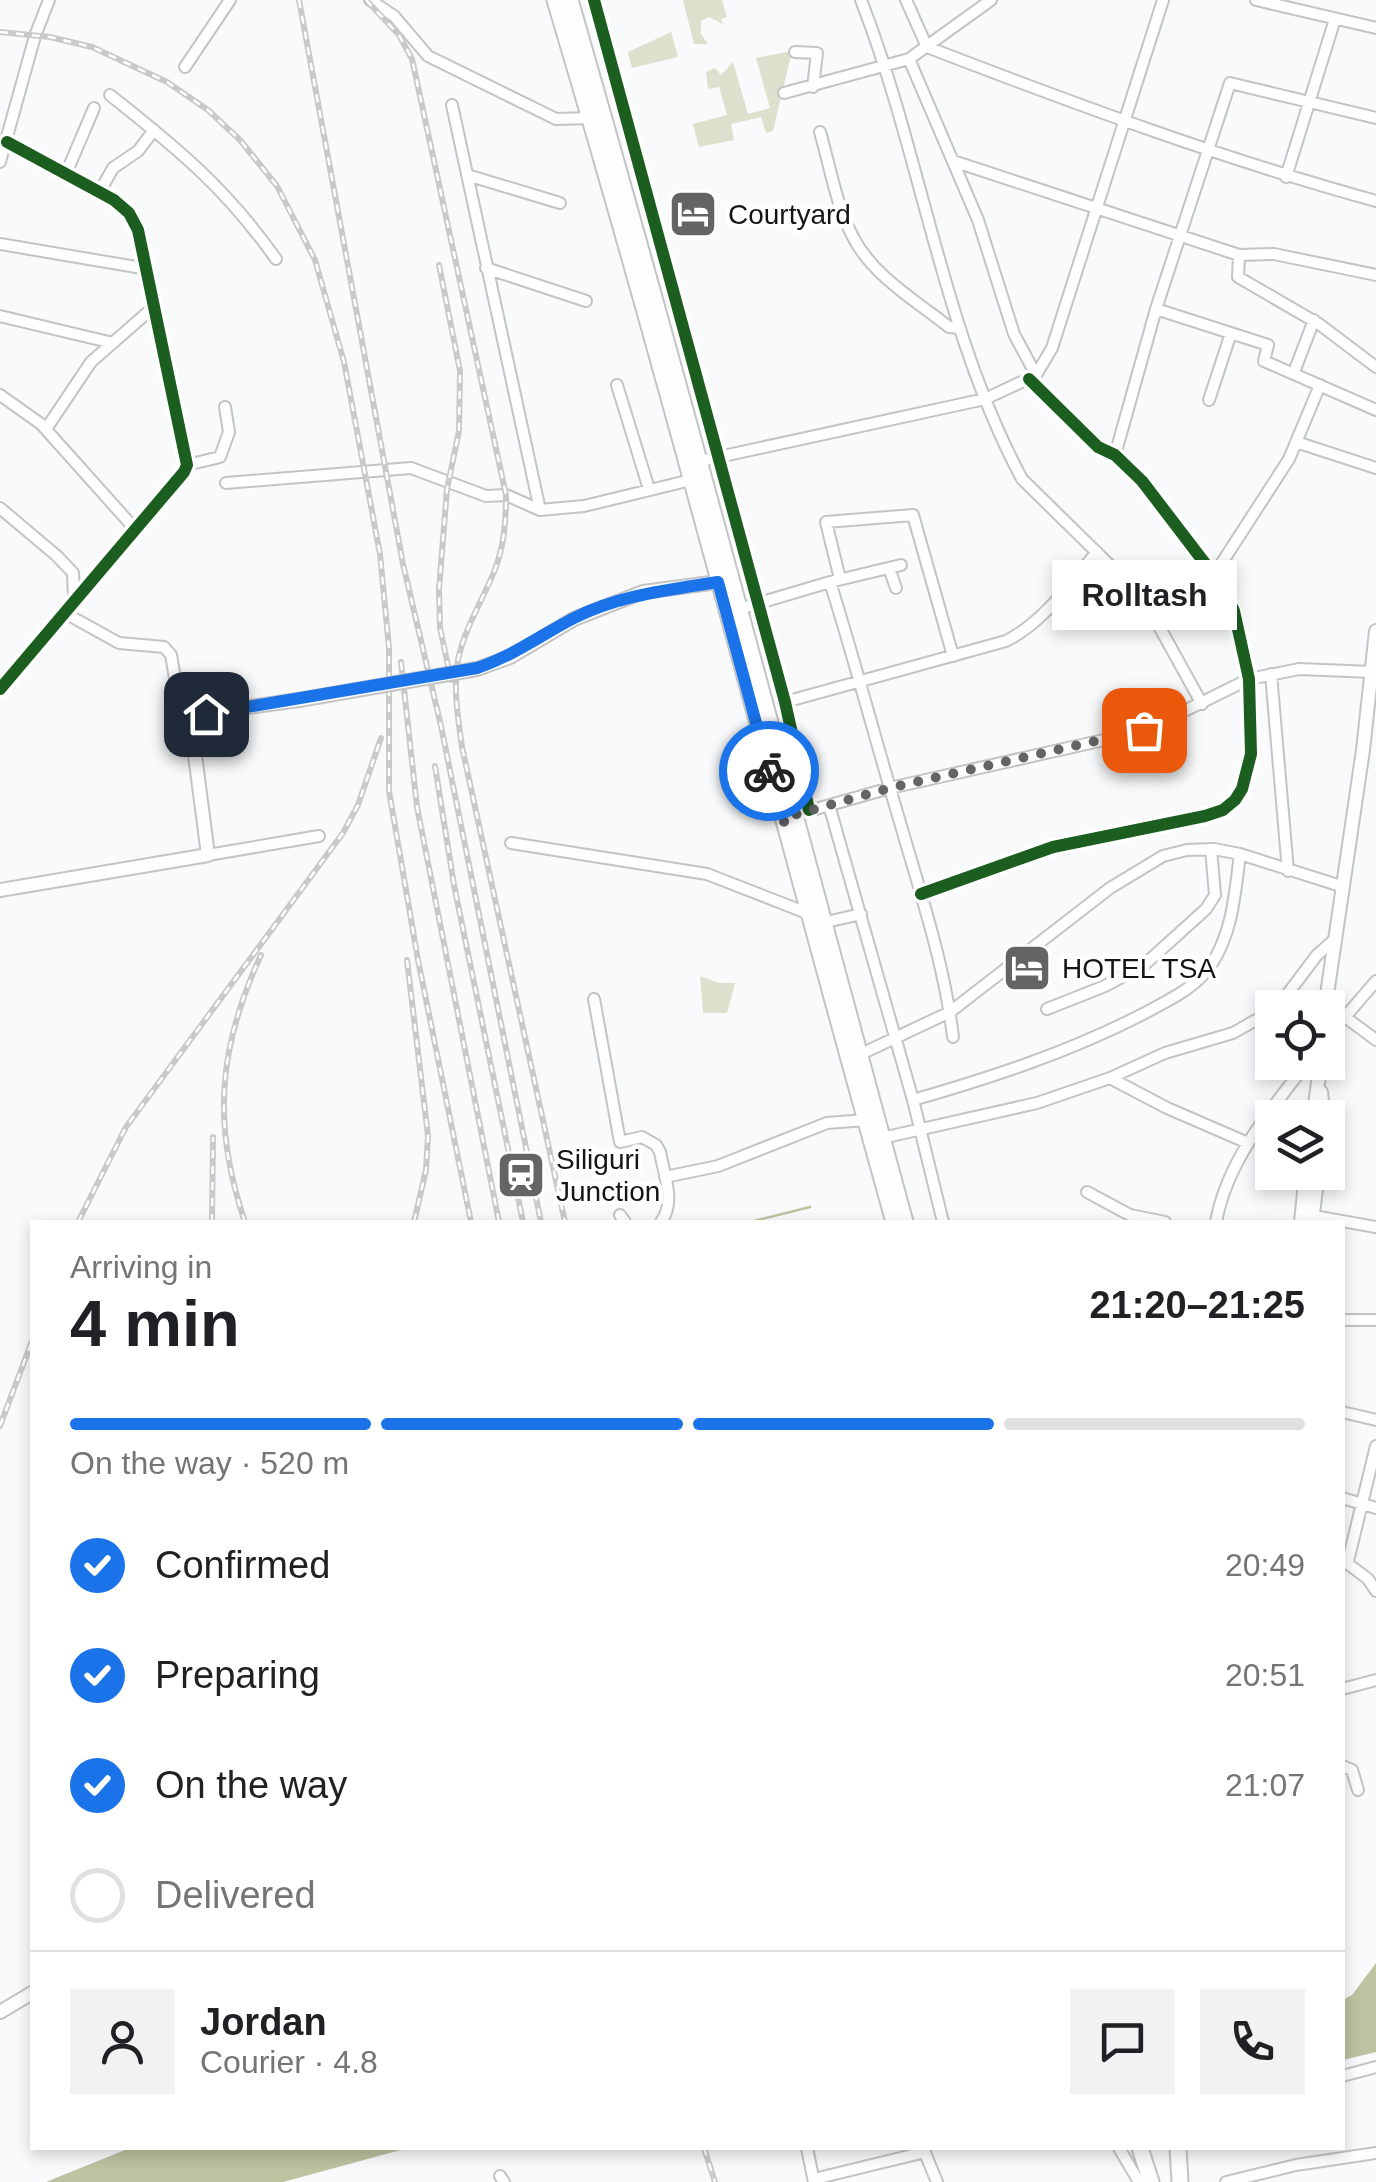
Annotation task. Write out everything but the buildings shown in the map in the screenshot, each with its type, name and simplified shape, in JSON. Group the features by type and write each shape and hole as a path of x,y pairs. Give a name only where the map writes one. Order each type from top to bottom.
{"main road":[{"path":"555,0 588,87 590,118 693,469 739,609 859,1055 894,1220"},
{"path":"570,0 588,87 693,469 718,582 795,816 807,913 871,1119 882,1138 904,1220"},
{"path":"1141,2150 1151,2182"},
{"path":"1178,2150 1179,2180"}],"street":[{"path":"0,162 49,0"},
{"path":"185,67 230,0"},
{"path":"370,0 394,16 428,56 556,119 590,118"},
{"path":"594,0 785,702 795,816 890,788 1144,730 1249,679 1299,669 1374,674"},
{"path":"861,0 886,67 960,328 985,399 1022,479 1134,589 1202,704"},
{"path":"906,0 927,47 1124,123 1376,202"},
{"path":"784,93 909,59 990,0"},
{"path":"226,484 411,468 486,496 506,495 540,510 584,506 648,489 718,456 985,399 1033,377 1052,348 1163,0"},
{"path":"1256,0 1376,28"},
{"path":"1286,176 1335,19"},
{"path":"795,52 817,52 812,87"},
{"path":"909,59 984,236 1014,334 1033,377 1098,446 1115,455 1142,480 1214,575 1234,611 1252,710 1250,754 1242,790 1223,810 1053,847 921,894"},
{"path":"588,87 616,79"},
{"path":"1115,455 1156,309 1230,83 1376,118"},
{"path":"110,96 210,176 248,218 276,259"},
{"path":"452,106 540,510"},
{"path":"64,176 94,108"},
{"path":"99,193 113,168 138,151 154,130"},
{"path":"820,132 843,213 863,252 884,275 949,327 960,328"},
{"path":"0,689 187,465 148,269 129,212 7,142"},
{"path":"953,161 1240,255 1274,254 1376,275"},
{"path":"468,174 560,203"},
{"path":"0,244 148,269"},
{"path":"1240,255 1238,278 1314,320 1376,367"},
{"path":"486,268 586,301"},
{"path":"46,429 91,362 156,305"},
{"path":"1156,309 1268,344 1264,361 1376,410"},
{"path":"0,316 112,343"},
{"path":"1294,372 1314,320"},
{"path":"1209,400 1230,333"},
{"path":"617,385 648,489"},
{"path":"1214,575 1287,464 1320,385"},
{"path":"0,395 46,429 135,528"},
{"path":"187,465 220,457 229,432 225,407"},
{"path":"1296,442 1376,468"},
{"path":"0,508 73,574 74,598"},
{"path":"953,656 913,516 826,522 835,580 921,894 953,1037"},
{"path":"785,702 1016,636 1052,604 1097,552"},
{"path":"739,609 896,566 896,588"},
{"path":"208,855 192,732 196,720 206,714 477,668 510,657 574,618 643,592 718,582"},
{"path":"62,612 119,643 164,647 171,655 186,749 194,752"},
{"path":"1328,990 1370,752 1376,632"},
{"path":"1272,674 1288,871"},
{"path":"771,730 790,725"},
{"path":"829,805 913,1100 943,1220"},
{"path":"0,890 319,836"},
{"path":"511,842 707,874 807,913"},
{"path":"859,1055 950,1012 1110,888 1163,856 1211,849 1240,854 1344,887"},
{"path":"1047,1009 1144,965 1206,909 1215,895 1211,849"},
{"path":"913,1100 1024,1068 1095,1039 1196,982 1213,962 1225,938 1240,854"},
{"path":"822,923 862,914"},
{"path":"1290,990 1334,940"},
{"path":"1376,981 1345,1017 1376,1040"},
{"path":"594,999 620,1142 642,1137 656,1145 669,1208 662,1220"},
{"path":"882,1138 1037,1103 1164,1054 1233,1033 1255,1020"},
{"path":"1110,1078 1248,1143"},
{"path":"1217,1220 1227,1182 1248,1143 1295,1080"},
{"path":"1317,1100 1320,1080"},
{"path":"1320,1084 1322,1100"},
{"path":"664,1177 718,1166 827,1123 871,1119"},
{"path":"1306,1190 1307,1219"},
{"path":"1307,1219 1314,1190"},
{"path":"1087,1192 1130,1215 1155,1220"},
{"path":"1345,1223 1376,1227"},
{"path":"1345,1320 1376,1320"},
{"path":"1345,1413 1376,1420"},
{"path":"1376,1446 1364,1502 1345,1560 1368,1579 1376,1592"},
{"path":"1345,1499 1376,1508"},
{"path":"1345,1689 1376,1680"},
{"path":"1345,1767 1352,1770 1358,1790"},
{"path":"0,2012 30,1994"},
{"path":"1345,2075 1376,2067"},
{"path":"807,2150 814,2181 924,2150 933,2181"},
{"path":"1120,2150 1139,2182"},
{"path":"1226,2182 1259,2179 1296,2165 1376,2153"}],"shaded area":[{"path":"683,0 722,0 727,17 721,19 723,24 709,17 701,21 701,34 708,44 694,44"},
{"path":"671,32 678,57 632,68 628,52"},
{"path":"792,51 773,131 766,133 761,117 731,124 734,140 699,147 693,124 727,115 719,87 708,89 706,72 715,68 721,75 733,62 748,114 770,108 756,58"},
{"path":"700,976 719,983 735,983 727,1013 703,1013"},
{"path":"1376,1963 1376,2052 1345,2060 1345,1999"},
{"path":"125,2150 401,2150 283,2182 46,2182"}],"waterway":[{"path":"758,1220 810,1207"}],"railway":[{"path":"299,0 403,564 441,726 541,1220"},
{"path":"366,0 399,35 412,59 506,495 504,534 497,563 458,660 457,704 462,747 565,1220"},
{"path":"0,32 50,37 92,47 167,82 208,110 240,140 277,186 315,260 344,362 380,554 389,648 389,791 418,960 471,1220"},
{"path":"439,265 460,371 459,431 447,489 439,590 440,628 451,680"},
{"path":"401,662 417,807 499,1220"},
{"path":"79,1220 126,1127 343,833 358,805 381,738"},
{"path":"435,766 454,885 523,1220"},
{"path":"244,1220 228,1152 224,1087 236,1022 261,955"},
{"path":"407,960 428,1136 426,1170 414,1220"},
{"path":"212,1220 213,1137"},
{"path":"0,1426 30,1346"},
{"path":"705,2150 715,2182"}],"cycle path":[{"path":"594,0 785,702 809,810"},
{"path":"0,689 187,465 138,230 129,213 114,200 7,142"},
{"path":"921,894 1053,847 1223,810 1242,789 1251,754 1249,679 1234,611 1220,583 1142,481 1115,455 1098,447 1029,379"}],"way so far":[{"path":"769,771 783,822 795,819 794,815 890,788 1144,730"}],"place":[{"name":"Courtyard","path":"693,214"},
{"name":"Rolltash","path":"1144,730"},
{"name":"HOTEL TSA","path":"1027,968"},
{"name":"Siliguri Junction","path":"521,1175"}],"route":[{"path":"206,714 477,668 510,657 574,618 608,604 643,592 718,582 769,771"}]}
